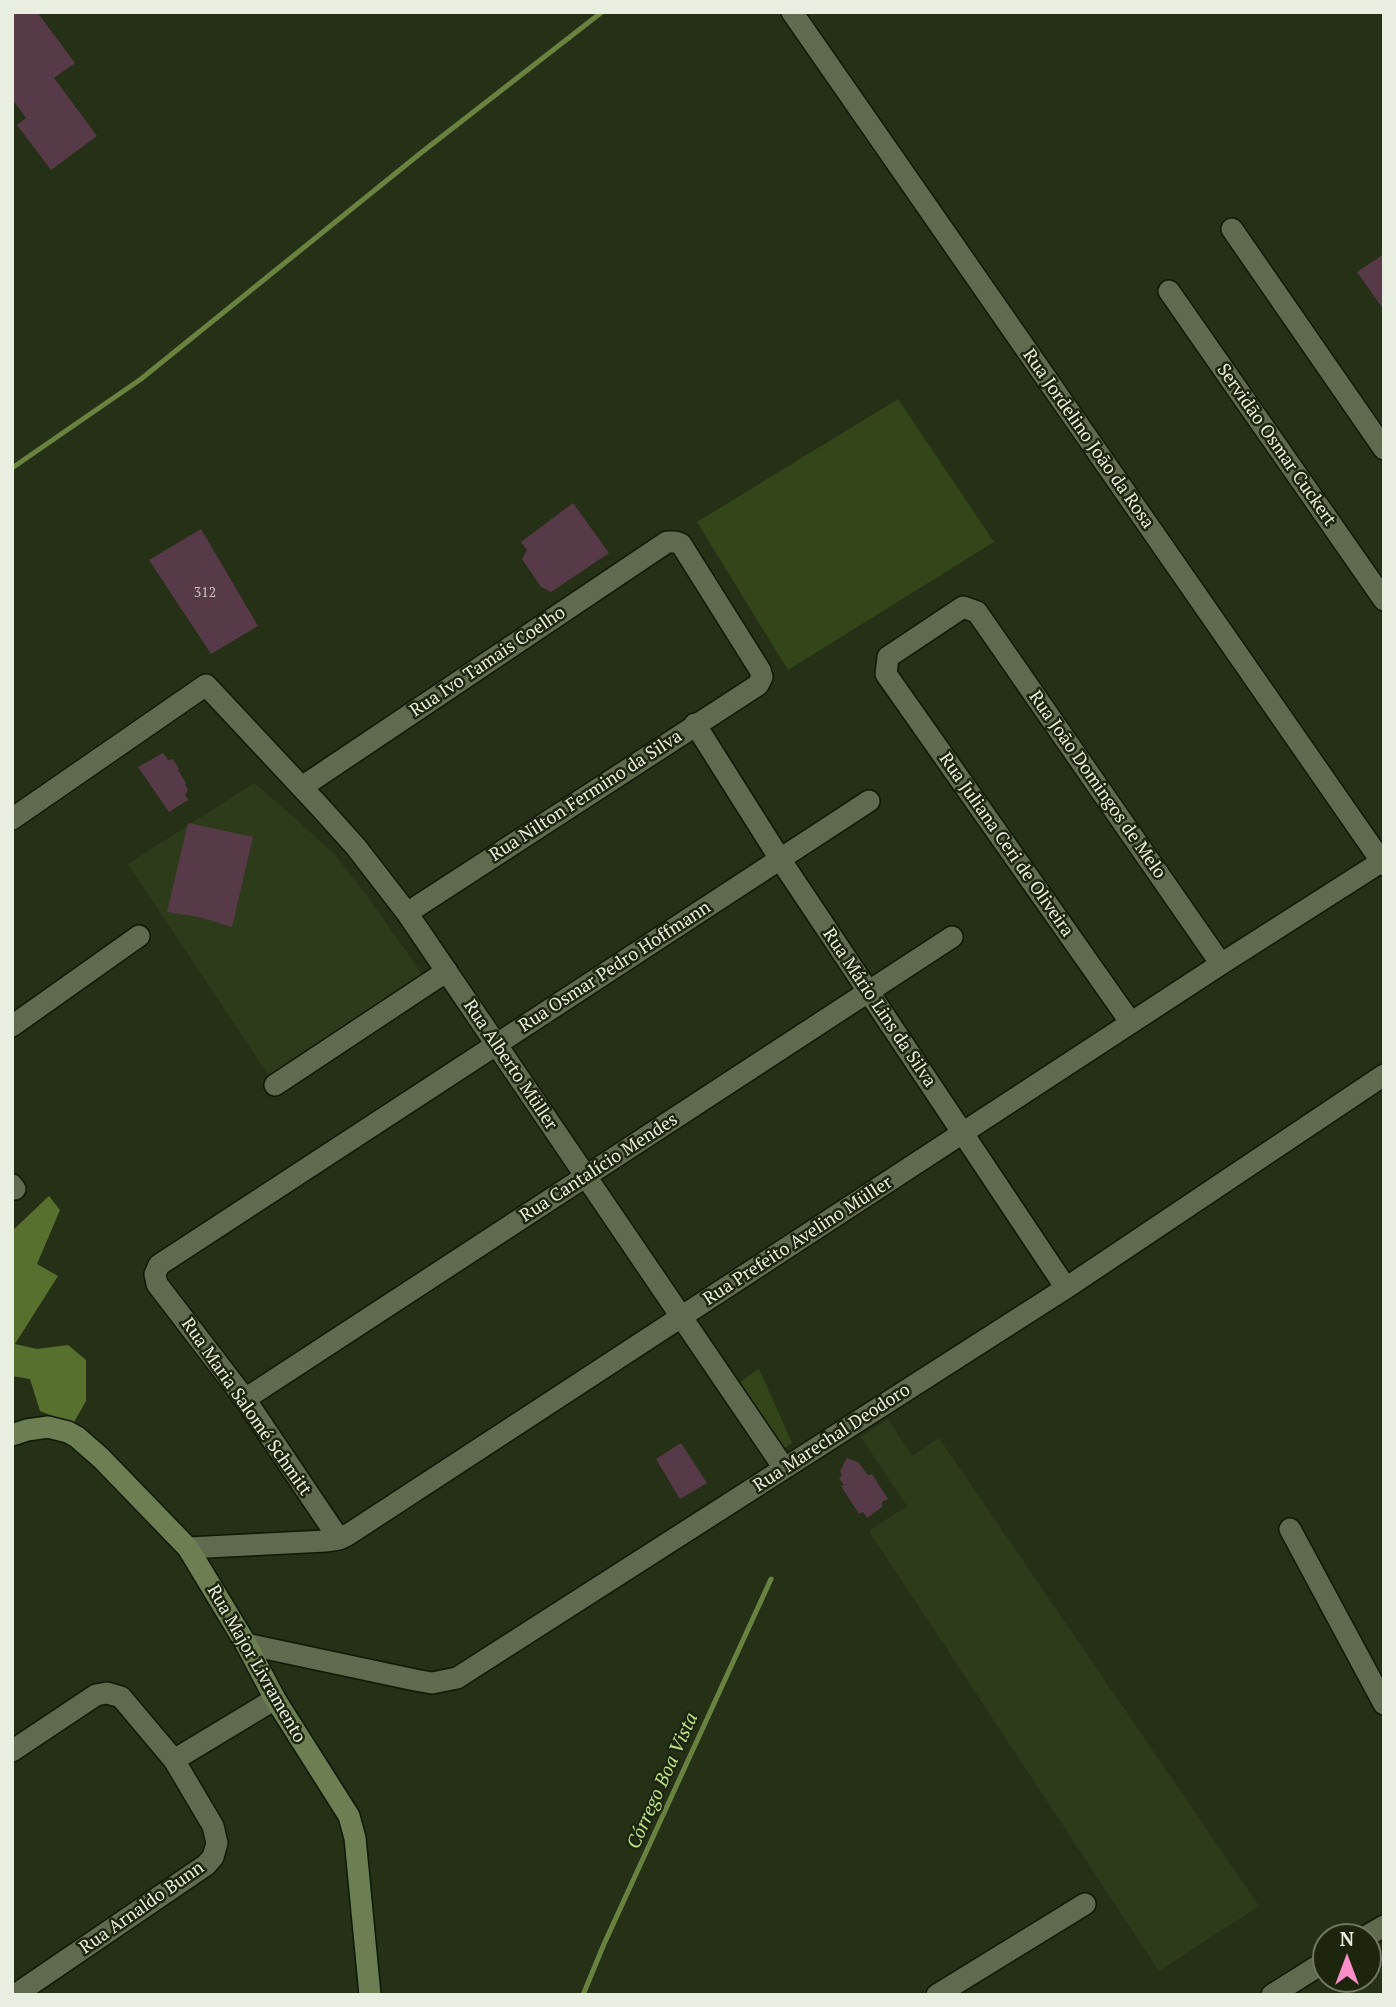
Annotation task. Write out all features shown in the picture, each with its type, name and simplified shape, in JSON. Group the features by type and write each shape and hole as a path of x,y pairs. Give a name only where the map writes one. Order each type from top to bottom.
{"main road":[{"name":"Rua Major Livramento","path":"12,1435 48,1427 77,1437 101,1458 188,1548 246,1644 275,1699 349,1816 355,1838 370,1995"}],"street":[{"name":"Rua Jordelino João da Rosa","path":"792,12 1383,862"},
{"path":"1232,229 1384,449"},
{"name":"Servidão Osmar Cuckert","path":"1169,291 1384,600"},
{"name":"Rua Ivo Tamais Coelho","path":"302,787 667,542 681,544 762,677"},
{"name":"Rua João Domingos de Melo","path":"886,666 888,657 963,607 977,612 1222,964"},
{"name":"Rua Juliana Ceri de Oliveira","path":"886,666 886,674 1131,1023"},
{"name":"Rua Nilton Fermino da Silva","path":"407,913 758,685 762,677"},
{"name":"Rua Alberto Müller","path":"12,819 206,685 356,847 407,913 784,1468"},
{"name":"Rua Mário Lins da Silva","path":"695,724 780,859 1066,1288"},
{"name":"Rua Osmar Pedro Hoffmann","path":"155,1274 159,1265 869,801"},
{"name":"Rua Prefeito Avelino Müller","path":"188,1548 339,1539 1383,862"},
{"path":"12,1026 139,936"},
{"name":"Rua Cantalício Mendes","path":"245,1399 952,937"},
{"path":"275,1085 447,971"},
{"name":"Rua Marechal Deodoro","path":"246,1644 432,1683 457,1678 1066,1288 1384,1075"},
{"name":"Rua Maria Salomé Schmitt","path":"155,1274 157,1284 245,1399 339,1539"},
{"path":"1290,1530 1384,1704"},
{"name":"Rua Arnaldo Bunn","path":"12,1751 96,1695 107,1693 121,1697 174,1760 213,1826 217,1843 213,1857 206,1865 15,1995"},
{"path":"174,1760 275,1699"},
{"path":"937,1995 1085,1904"},
{"path":"1272,1995 1312,1970"}],"shaded area":[{"path":"898,399 994,542 788,670 697,522"},
{"path":"254,783 335,855 422,974 269,1076 128,864"},
{"path":"759,1369 792,1443 785,1448 740,1382"},
{"path":"888,1419 912,1456 939,1438 1259,1906 1159,1971 869,1531 907,1506 861,1437"}],"green space":[{"path":"49,1196 60,1210 37,1264 58,1276 15,1344 37,1349 68,1345 86,1360 86,1401 73,1424 40,1411 30,1379 12,1376 12,1231"}],"building":[{"path":"12,12 37,12 75,63 54,78 97,136 51,170 17,125 26,118 12,99"},
{"path":"1384,254 1384,310 1357,272"},
{"path":"573,503 609,553 551,592 541,587 522,559 527,550 521,542"},
{"path":"201,529 258,626 211,654 149,560"},
{"path":"163,753 168,760 173,759 188,790 185,795 188,800 169,812 138,767"},
{"path":"188,823 253,837 232,927 199,917 167,912"},
{"path":"681,1443 707,1483 680,1499 656,1459"},
{"path":"847,1458 858,1462 868,1475 872,1474 888,1499 867,1518 863,1512 859,1514 841,1486 844,1485 839,1478 842,1476 840,1471"}],"waterway":[{"path":"12,468 141,379 422,152 602,12"},
{"name":"Córrego Boa Vista","path":"583,1995 771,1579"}]}
